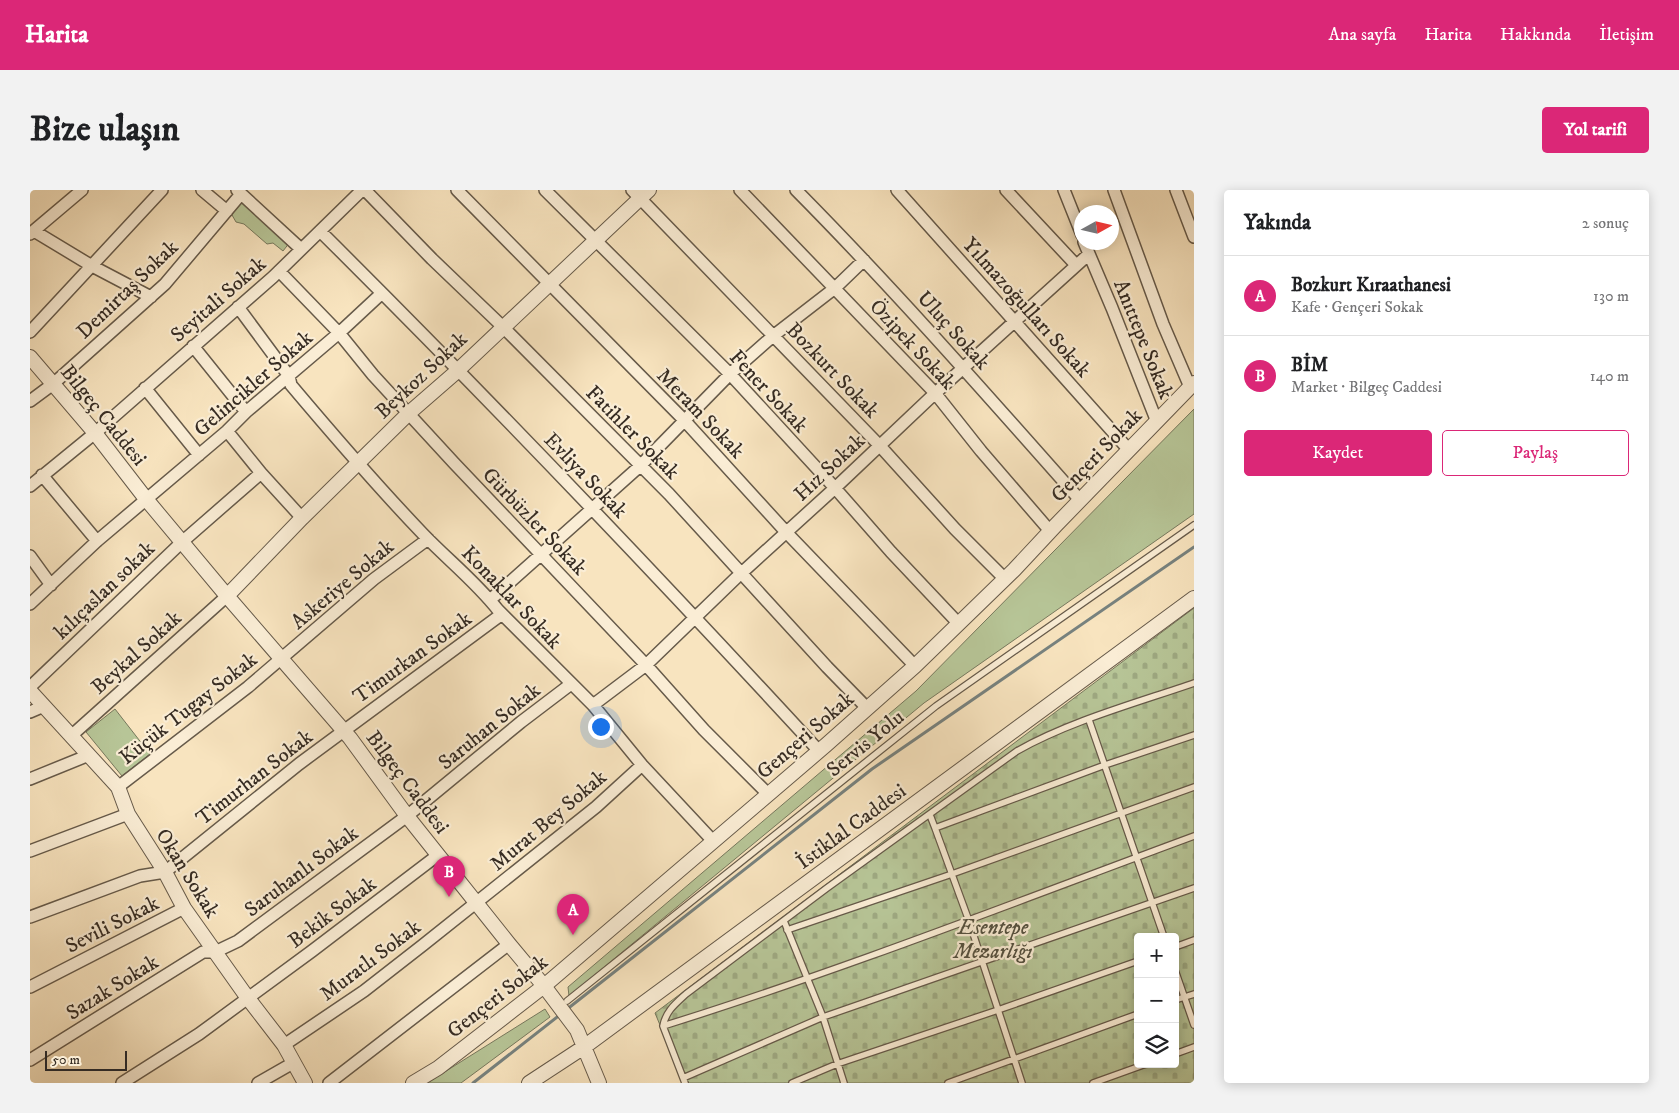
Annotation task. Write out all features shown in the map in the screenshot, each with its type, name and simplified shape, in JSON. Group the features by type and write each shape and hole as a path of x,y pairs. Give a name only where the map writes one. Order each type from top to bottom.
{"street":[{"path":"82,190 32,233 151,297"},
{"path":"30,332 162,190"},
{"name":"Seyitali Sokak","path":"30,486 95,433 279,271 363,190"},
{"name":"Fatihler Sokak","path":"363,190 669,494 827,667 867,708"},
{"name":"Meram Sokak","path":"456,190 684,420 786,532 915,666"},
{"name":"Fener Sokak","path":"545,190 730,374 891,552 959,624"},
{"name":"Özipek Sokak","path":"740,190 935,393 981,451 1050,531"},
{"name":"Uluç Sokak","path":"796,190 964,367 1080,500"},
{"name":"Yılmazoğulları Sokak","path":"897,190 1129,450"},
{"path":"1006,190 1076,265"},
{"path":"1064,190 1074,215"},
{"path":"1114,190 1163,324 1192,385"},
{"path":"1176,190 1194,237"},
{"path":"211,192 227,212"},
{"path":"238,192 301,249"},
{"name":"Demirtaş Sokak","path":"30,401 53,384 165,284 227,212 238,192"},
{"name":"Beykoz Sokak","path":"227,596 302,518 409,413 458,370 596,240 640,193"},
{"name":"Bozkurt Sokak","path":"640,193 773,336 880,446 955,529 1005,579"},
{"name":"Evliya Sokak","path":"320,232 593,509 696,617 819,751"},
{"name":"Anıttepe Sokak","path":"1087,250 1156,422"},
{"name":"Hız Sokak","path":"593,705 646,665 741,573 835,488 935,393 1089,254"},
{"path":"490,600 640,466 730,374 773,336 835,288 864,260"},
{"name":"Gürbüzler Sokak","path":"279,271 339,333 373,375 454,463 646,665 704,730 768,794"},
{"name":"Gelincikler Sokak","path":"30,604 97,541 227,431 246,412 339,333 382,293"},
{"name":"Konaklar Sokak","path":"238,307 289,376 291,385 357,464 428,539 593,705 642,765 713,841"},
{"path":"193,346 246,412"},
{"name":"Bilgeç Caddesi","path":"30,357 95,433 146,499 227,596 344,730 407,816 509,944 544,986 562,1002 599,1083"},
{"name":"Gençeri Sokak","path":"413,1083 438,1068 544,986 819,751 915,666 1005,579 1192,385"},
{"path":"145,388 199,455"},
{"path":"227,431 261,473 302,518"},
{"name":"kılıçaslan sokak","path":"30,687 182,542 261,473"},
{"path":"42,476 97,541"},
{"name":"Askeriye Sokak","path":"282,660 374,579 428,539"},
{"path":"30,556 51,585"},
{"name":"Beykal Sokak","path":"71,736 227,596"},
{"name":"İstiklal Caddesi","path":"529,1083 584,1047 1194,598"},
{"name":"Timurkan Sokak","path":"344,730 502,614"},
{"name":"Küçük Tugay Sokak","path":"118,787 282,660"},
{"name":"Saruhan Sokak","path":"407,816 521,722 571,684"},
{"name":"Okan Sokak","path":"30,691 118,787 128,814 165,872 184,908 247,997 284,1045 305,1083"},
{"path":"30,712 44,706"},
{"name":"Timurhan Sokak","path":"165,872 344,730"},
{"path":"30,779 89,755"},
{"name":"Murat Bey Sokak","path":"477,903 596,807 642,765"},
{"path":"30,851 128,814"},
{"name":"Saruhanlı Sokak","path":"215,952 238,941 407,816"},
{"name":"Bekik Sokak","path":"122,1083 199,1034 438,855"},
{"path":"30,916 140,876 165,872"},
{"name":"Muratlı Sokak","path":"284,1045 364,991 477,903"},
{"name":"Sevili Sokak","path":"30,987 184,908"},
{"name":"Gençeri Sokak","path":"329,1083 509,944"},
{"name":"Sazak Sokak","path":"30,1060 203,952 215,952"},
{"path":"258,1083 293,1063"}],"lane":[{"name":"Servis Yolu","path":"562,1002 936,706 1194,524"},
{"path":"1194,683 1036,740 1017,751 686,994 670,1008 665,1016 663,1026 684,1080 824,1017 1194,888"},
{"path":"1090,720 1163,933"},
{"path":"935,828 1105,765 1194,735"},
{"path":"788,930 952,874 1194,787"},
{"path":"930,815 969,921 1022,1083"},
{"path":"663,1026 807,979 969,921 1194,836"},
{"path":"784,921 824,1017 844,1083"},
{"path":"1179,946 1194,940"},
{"path":"792,1083 837,1064 1134,962"},
{"path":"1178,978 1194,1025"},
{"path":"1179,999 1194,994"},
{"path":"948,1083 1134,1015"},
{"path":"1179,1053 1194,1047"},
{"path":"1093,1083 1135,1068"}],"green space":[{"path":"241,197 290,242 283,251 273,243 267,244 244,224 236,222 232,215"},
{"path":"1194,409 1194,514 924,703 569,996 568,987 916,691"},
{"name":"Esentepe Mezarlığı","path":"1194,608 1194,1083 684,1083 655,1013"},
{"path":"115,709 150,754 122,776 86,732"},
{"path":"545,1009 550,1017 461,1083 427,1083"}],"waterway":[{"path":"566,1010 872,769 1194,547"},
{"path":"473,1083 561,1014"}],"place":[{"name":"BİM","path":"449,897"},
{"name":"Bozkurt Kıraathanesi","path":"573,935"}]}
